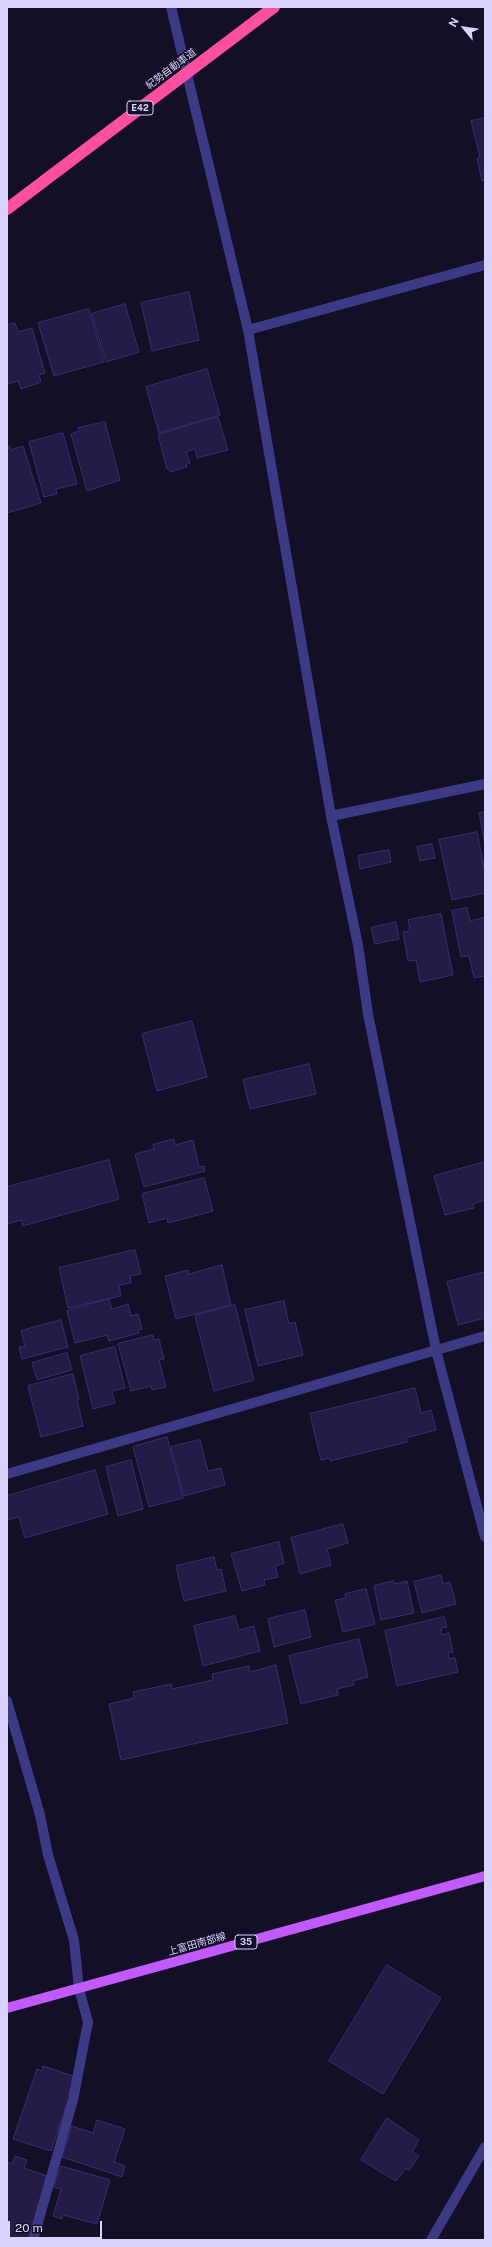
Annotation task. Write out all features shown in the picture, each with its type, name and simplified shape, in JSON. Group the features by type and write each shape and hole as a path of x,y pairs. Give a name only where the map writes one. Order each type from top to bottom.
{"highway":[{"name":"紀勢自動車道","path":"7,209 274,7"}],"main road":[{"name":"上富田南部線","path":"7,2008 485,1876"}],"street":[{"path":"171,7 248,330 331,816 358,945 368,1014 436,1350 485,1537"},
{"path":"248,330 485,265"},
{"path":"331,816 485,784"},
{"path":"7,1474 485,1336"},
{"path":"7,1700 40,1815 48,1855 74,1940 79,1989 88,2022 73,2100 33,2240"},
{"path":"431,2240 485,2146"}],"building":[{"path":"485,118 485,180 482,181 477,158 480,157 471,121"},
{"path":"189,292 199,340 152,351 141,303"},
{"path":"125,304 139,352 106,362 92,314"},
{"path":"89,309 104,362 54,376 38,323"},
{"path":"15,323 18,332 32,328 45,373 39,375 41,382 21,389 18,381 8,384 7,382 7,325"},
{"path":"207,369 220,415 159,433 146,387"},
{"path":"218,417 228,450 197,458 195,449 186,452 190,463 186,464 187,467 170,472 169,469 167,469 158,435"},
{"path":"105,422 120,480 87,491 71,434 79,431 78,428"},
{"path":"63,433 77,484 56,489 57,494 44,497 29,442"},
{"path":"7,446 9,446 10,450 23,446 41,503 7,513"},
{"path":"485,812 485,845 479,813"},
{"path":"477,832 485,873 485,893 452,900 439,840"},
{"path":"432,844 435,858 420,861 417,847"},
{"path":"389,850 391,862 360,869 358,856"},
{"path":"467,908 470,921 485,917 485,976 474,978 469,956 461,957 452,911"},
{"path":"441,914 453,975 420,982 416,960 408,961 403,932 410,931 408,920"},
{"path":"396,922 399,939 375,944 371,928"},
{"path":"192,1021 207,1077 157,1091 142,1034"},
{"path":"309,1064 316,1094 250,1109 243,1080"},
{"path":"174,1139 175,1145 193,1140 199,1167 204,1166 205,1171 144,1187 135,1154 154,1149 153,1145"},
{"path":"109,1160 119,1199 23,1226 21,1220 7,1224 7,1187"},
{"path":"485,1162 485,1200 473,1204 474,1208 445,1215 434,1176"},
{"path":"204,1178 213,1211 168,1223 167,1218 149,1223 142,1194"},
{"path":"135,1250 141,1274 130,1276 131,1283 119,1285 121,1296 68,1308 59,1268"},
{"path":"222,1265 231,1305 176,1319 165,1276 188,1270 188,1274"},
{"path":"485,1272 485,1318 458,1325 447,1282"},
{"path":"109,1299 112,1309 128,1304 131,1316 138,1314 142,1329 138,1330 139,1333 109,1341 107,1335 75,1343 67,1311"},
{"path":"284,1301 289,1324 295,1322 303,1355 258,1366 245,1310"},
{"path":"235,1305 254,1380 214,1391 195,1316"},
{"path":"61,1320 68,1347 22,1359 19,1347 25,1346 21,1331"},
{"path":"153,1335 154,1340 159,1339 164,1359 159,1360 166,1387 152,1390 151,1386 131,1391 118,1344"},
{"path":"115,1347 125,1388 112,1391 115,1403 93,1409 80,1356"},
{"path":"67,1353 72,1370 37,1380 32,1363"},
{"path":"73,1374 83,1426 41,1437 28,1386"},
{"path":"415,1388 421,1413 431,1410 436,1430 406,1438 407,1442 330,1461 330,1458 321,1460 310,1414"},
{"path":"167,1437 183,1498 149,1507 133,1447"},
{"path":"200,1440 208,1471 221,1468 225,1485 184,1496 171,1447"},
{"path":"131,1460 143,1509 118,1516 106,1467"},
{"path":"95,1470 108,1514 25,1538 19,1517 7,1520 7,1496"},
{"path":"343,1524 348,1543 327,1549 331,1565 300,1574 291,1538"},
{"path":"279,1542 284,1563 275,1566 278,1577 264,1580 265,1585 242,1591 231,1554"},
{"path":"214,1557 217,1570 221,1569 226,1591 184,1601 176,1566"},
{"path":"441,1575 443,1584 450,1582 456,1604 422,1613 414,1582"},
{"path":"394,1581 394,1584 407,1581 414,1613 381,1620 374,1586"},
{"path":"366,1589 375,1624 343,1632 335,1600 346,1598 345,1594"},
{"path":"305,1610 311,1637 274,1647 268,1619"},
{"path":"235,1616 239,1630 254,1626 260,1651 203,1666 194,1626"},
{"path":"444,1617 447,1627 441,1628 442,1635 449,1633 453,1652 448,1653 449,1659 455,1658 458,1672 397,1686 385,1631"},
{"path":"359,1639 368,1677 353,1681 354,1685 337,1689 338,1695 301,1704 289,1656"},
{"path":"276,1665 288,1723 121,1760 109,1704 134,1698 133,1692 171,1684 172,1689 213,1680 212,1674 249,1666 250,1672"},
{"path":"387,1965 441,1998 383,2094 329,2061"},
{"path":"43,2066 76,2077 51,2151 13,2139 37,2069 42,2071"},
{"path":"387,2118 419,2140 412,2152 419,2156 409,2171 406,2168 396,2181 361,2160"},
{"path":"97,2120 125,2129 114,2162 125,2166 122,2177 62,2157 72,2126 93,2133"},
{"path":"15,2156 27,2160 24,2168 50,2177 29,2240 7,2240 7,2162 12,2164"},
{"path":"61,2166 110,2180 97,2224 63,2215 62,2219 53,2216 61,2189 54,2187"}]}
